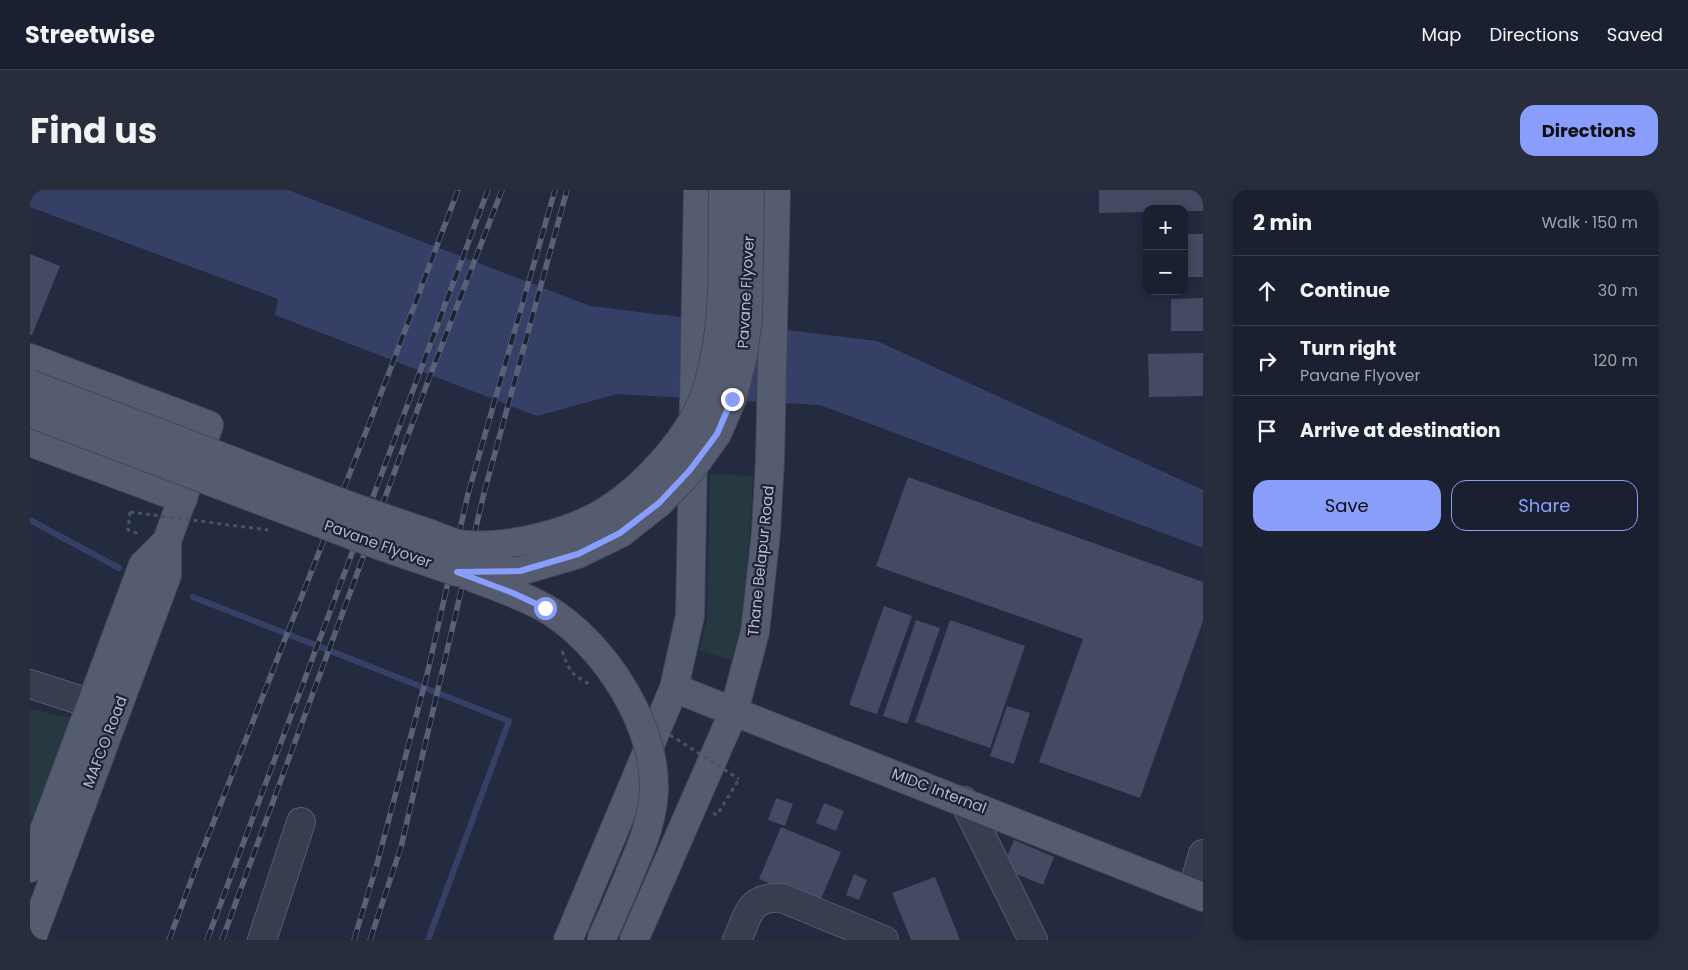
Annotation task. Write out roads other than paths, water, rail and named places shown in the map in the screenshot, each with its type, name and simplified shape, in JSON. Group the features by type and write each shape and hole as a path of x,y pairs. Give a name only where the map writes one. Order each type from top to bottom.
{"main road":[{"path":"568,940 674,688 690,616 698,190"},
{"name":"Pavane Flyover","path":"30,384 377,516 464,545 516,543 568,529 606,511 641,483 670,453 693,421 706,390 718,342 721,317 723,190"},
{"name":"Pavane Flyover","path":"30,413 368,542 457,572 520,571 578,554 620,533 659,503 690,470 717,434 732,399 743,356 748,319 750,190"},
{"name":"Thane Belapur Road","path":"634,940 734,712 755,632 766,532 772,411 776,190"},
{"name":"MAFCO Road","path":"30,358 209,425 167,541 167,574 31,940"},
{"path":"30,442 182,499"},
{"name":"MAFCO Road","path":"30,868 143,565 167,541"},
{"path":"457,572 513,593 545,608 578,633 608,665 630,701 646,740 654,778 654,800 650,820 643,842 602,940"},
{"name":"MIDC Internal","path":"674,688 1198,894"}],"street":[{"path":"30,684 92,704"},
{"path":"964,801 1033,940"},
{"path":"262,940 301,822"},
{"path":"1198,894 1203,854"},
{"path":"737,940 754,903 768,897 782,898 884,940"}],"water":[{"path":"30,190 288,190 590,306 877,341 1203,490 1203,548 820,405 617,394 537,416 275,315 278,299 30,207"}],"waterway":[{"path":"30,520 119,568"},
{"path":"193,597 509,721 428,940"}],"railway":[{"path":"169,940 458,190"},
{"path":"207,940 488,190"},
{"path":"222,940 428,381 502,190"},
{"path":"354,940 377,864 427,675 468,494 555,190"},
{"path":"370,940 401,847 484,493 567,190"}]}
